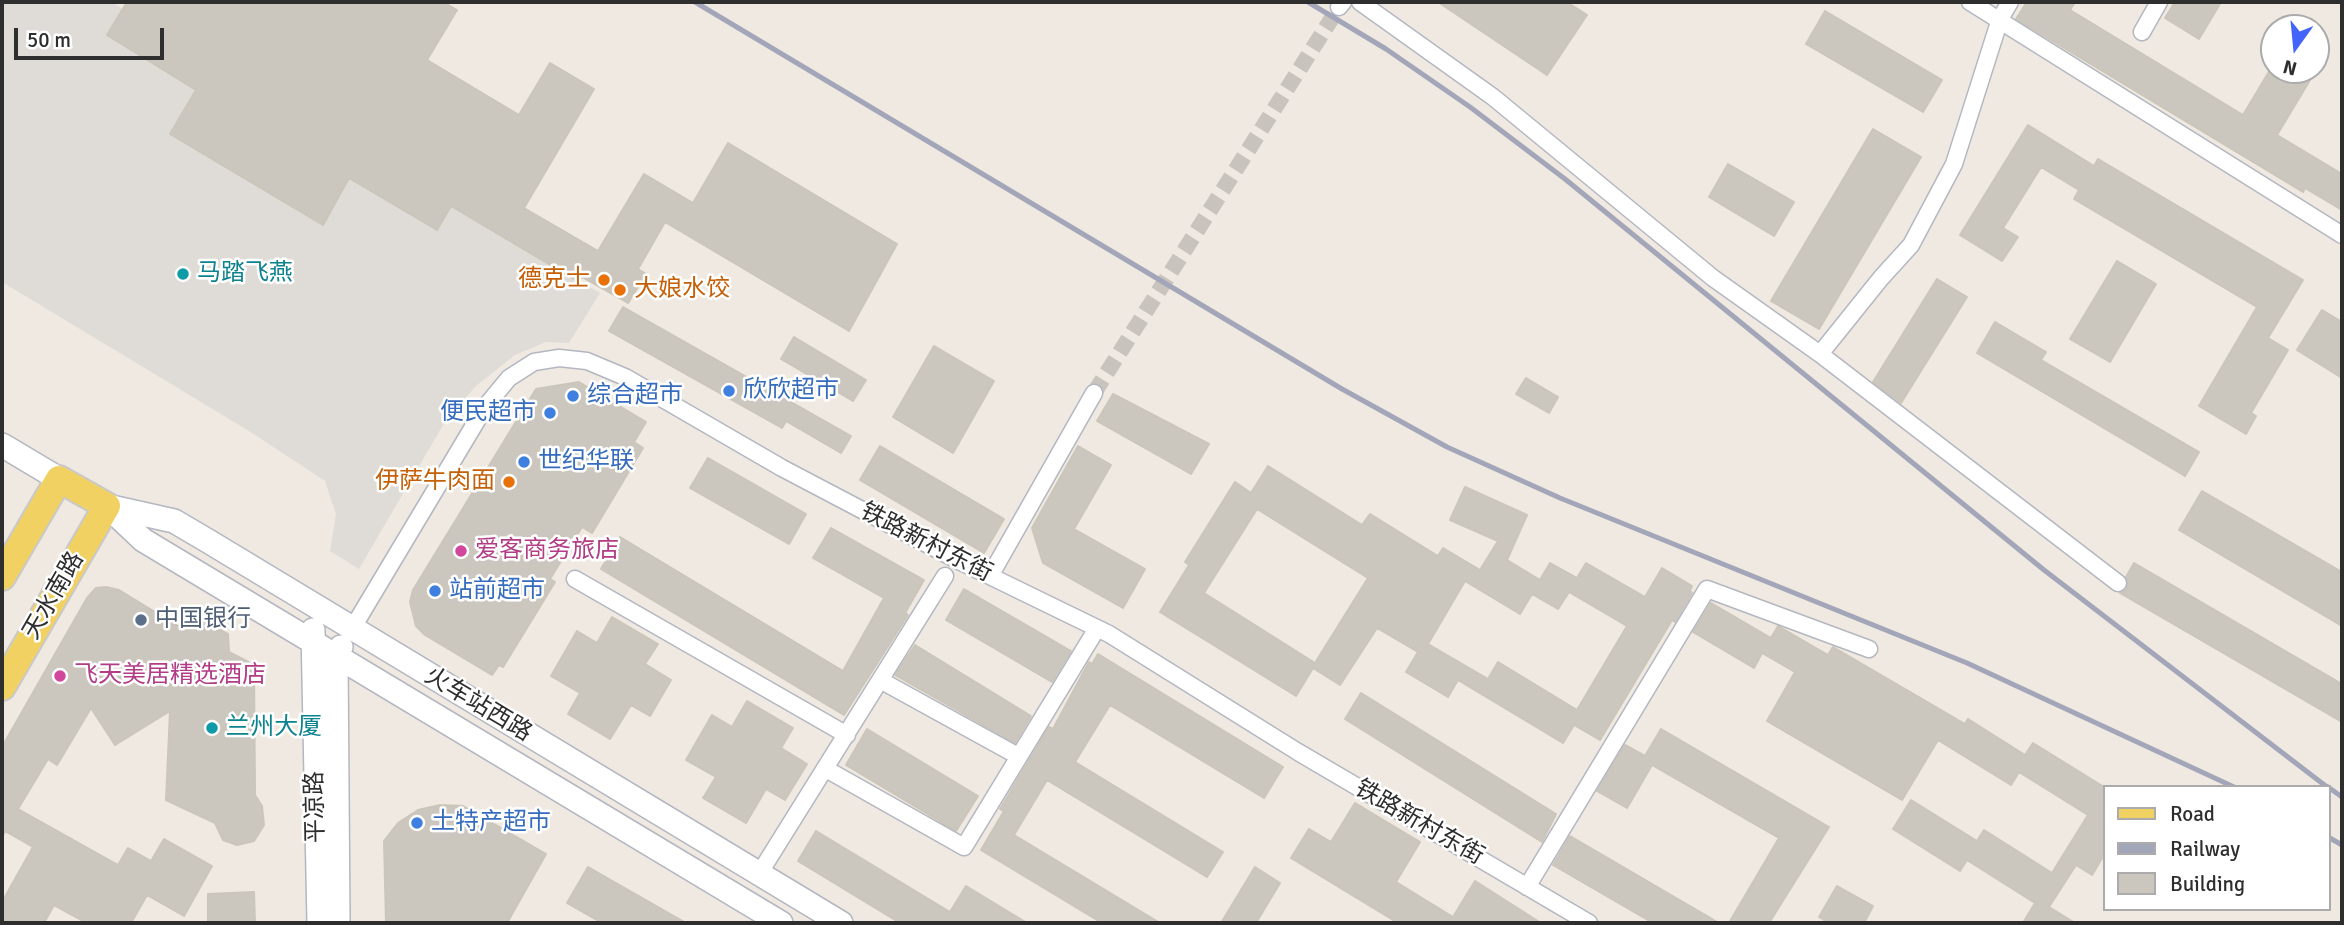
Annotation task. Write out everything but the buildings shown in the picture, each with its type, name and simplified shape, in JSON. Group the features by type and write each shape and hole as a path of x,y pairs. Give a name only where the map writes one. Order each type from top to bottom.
{"main road":[{"path":"2,445 59,479 2,577"},
{"name":"火车站西路","path":"59,479 107,506 144,540 781,923"},
{"name":"火车站西路","path":"107,506 174,521 841,923"},
{"name":"天水南路","path":"2,687 107,506"},
{"name":"平凉路","path":"315,606 313,640 319,923"},
{"path":"336,656 352,629"},
{"name":"平凉路","path":"336,656 338,923"}],"street":[{"path":"1360,2 1493,97 1713,278 1820,354 2118,583"},
{"path":"1970,2 2342,235"},
{"path":"1820,354 1881,278 1912,245 1954,164 2000,19 2010,2"},
{"path":"2142,32 2160,2"},
{"name":"铁路新村东街","path":"352,629 485,407 509,378 534,362 559,358 587,361 625,377 782,468 1096,629 1589,923"},
{"path":"990,576 1094,393"},
{"path":"759,874 945,576"},
{"path":"575,579 847,735"},
{"path":"1527,887 1707,589 1869,649"},
{"path":"826,769 964,847 1096,629"},
{"path":"880,680 1018,756"}],"shaded area":[{"path":"2,2 111,2 123,9 107,35 196,90 171,133 323,224 349,178 451,206 600,293 569,343 546,342 515,355 476,386 446,420 359,569 330,551 336,514 325,481 249,431 2,282"}],"tunnel":[{"path":"1094,393 1339,7"}],"railway":[{"path":"695,2 1342,389 1447,447 1560,498 1967,663 2230,785"},
{"path":"1308,2 1386,49 1470,107 1565,179 2044,570 2324,785"},
{"path":"2330,788 2342,797"},
{"path":"2330,838 2342,845"}],"place":[{"name":"马踏飞燕","path":"183,274"},
{"name":"德克士","path":"604,280"},
{"name":"大娘水饺","path":"620,290"},
{"name":"欣欣超市","path":"729,391"},
{"name":"综合超市","path":"573,396"},
{"name":"便民超市","path":"550,413"},
{"name":"世纪华联","path":"524,462"},
{"name":"伊萨牛肉面","path":"509,482"},
{"name":"爱客商务旅店","path":"461,551"},
{"name":"站前超市","path":"435,591"},
{"name":"中国银行","path":"141,620"},
{"name":"飞天美居精选酒店","path":"60,676"},
{"name":"兰州大厦","path":"212,728"},
{"name":"土特产超市","path":"417,823"}]}
